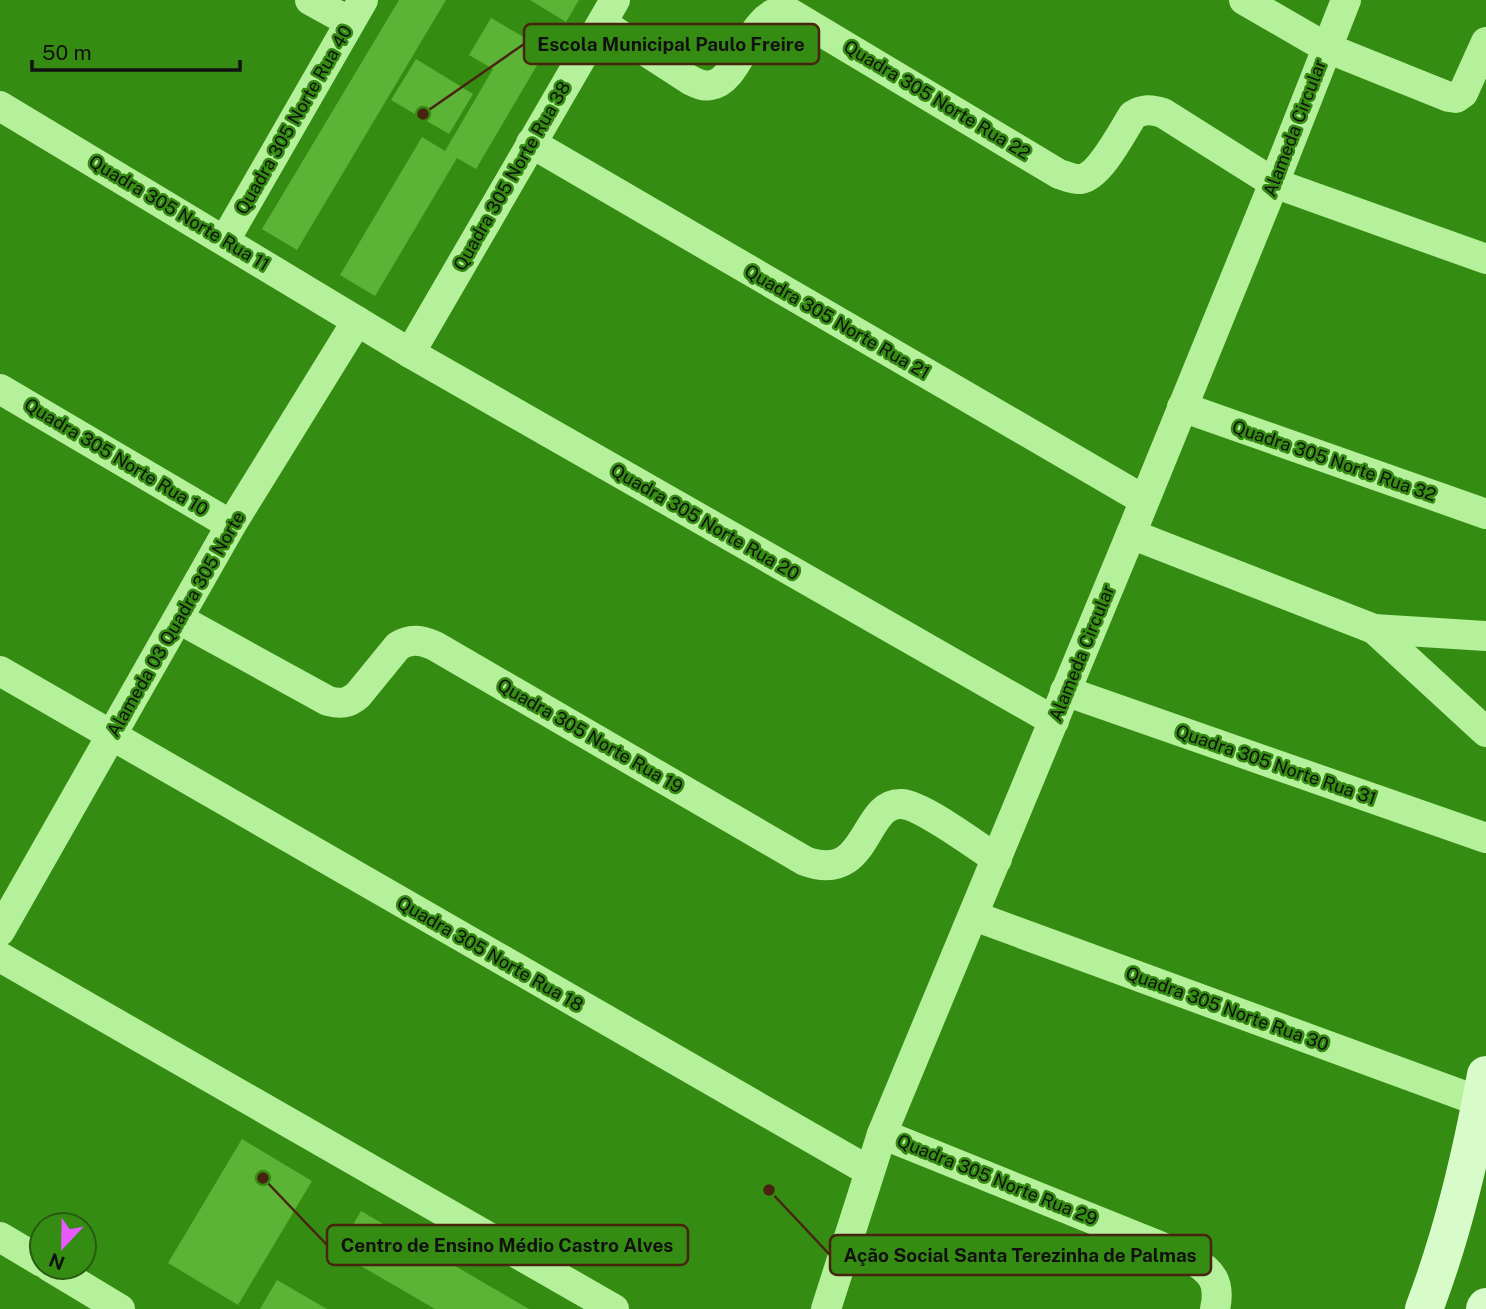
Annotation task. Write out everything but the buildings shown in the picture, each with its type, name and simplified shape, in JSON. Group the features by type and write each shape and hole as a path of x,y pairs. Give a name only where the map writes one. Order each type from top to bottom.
{"street":[{"path":"310,0 356,11"},
{"path":"1244,0 1327,48 1456,98 1463,93 1486,42"},
{"name":"Alameda Circular","path":"826,1309 882,1135 1131,534 1346,0"},
{"name":"Quadra 305 Norte Rua 22","path":"609,12 690,80 704,86 722,80 762,22 776,11 785,10 1059,174 1081,179 1090,175 1100,166 1133,115 1152,110 1163,113 1274,183"},
{"name":"Quadra 305 Norte Rua 40","path":"225,240 356,11"},
{"name":"Quadra 305 Norte Rua 38","path":"410,353 609,12"},
{"name":"Quadra 305 Norte Rua 11","path":"0,106 357,321"},
{"name":"Quadra 305 Norte Rua 21","path":"531,143 1144,500"},
{"path":"1274,183 1486,259"},
{"name":"Quadra 305 Norte Rua 20","path":"357,321 1054,721"},
{"name":"Alameda 03 Quadra 305 Norte","path":"0,930 231,525 357,321"},
{"name":"Quadra 305 Norte Rua 10","path":"0,389 231,525"},
{"name":"Quadra 305 Norte Rua 32","path":"1182,407 1486,514"},
{"path":"1131,534 1374,629 1486,636"},
{"name":"Quadra 305 Norte Rua 19","path":"179,619 328,701 339,704 358,695 398,646 406,641 423,641 819,867 831,867 844,862 883,811 893,805 904,804 922,812 997,859"},
{"path":"1374,629 1486,733"},
{"path":"0,671 112,737"},
{"name":"Quadra 305 Norte Rua 31","path":"1065,691 1486,838"},
{"name":"Quadra 305 Norte Rua 18","path":"112,737 869,1171"},
{"name":"Quadra 305 Norte Rua 30","path":"974,916 1483,1088"},
{"path":"0,957 614,1309"},
{"path":"1424,1309 1454,1222 1483,1088"},
{"name":"Quadra 305 Norte Rua 29","path":"882,1135 1189,1258 1205,1267 1217,1286 1215,1309"},
{"path":"0,1237 28,1254"},
{"path":"73,1281 120,1309"}],"place":[{"name":"Escola Municipal Paulo Freire","path":"423,114"},
{"name":"Centro de Ensino Médio Castro Alves","path":"263,1178"},
{"name":"Ação Social Santa Terezinha de Palmas","path":"769,1190"}]}
